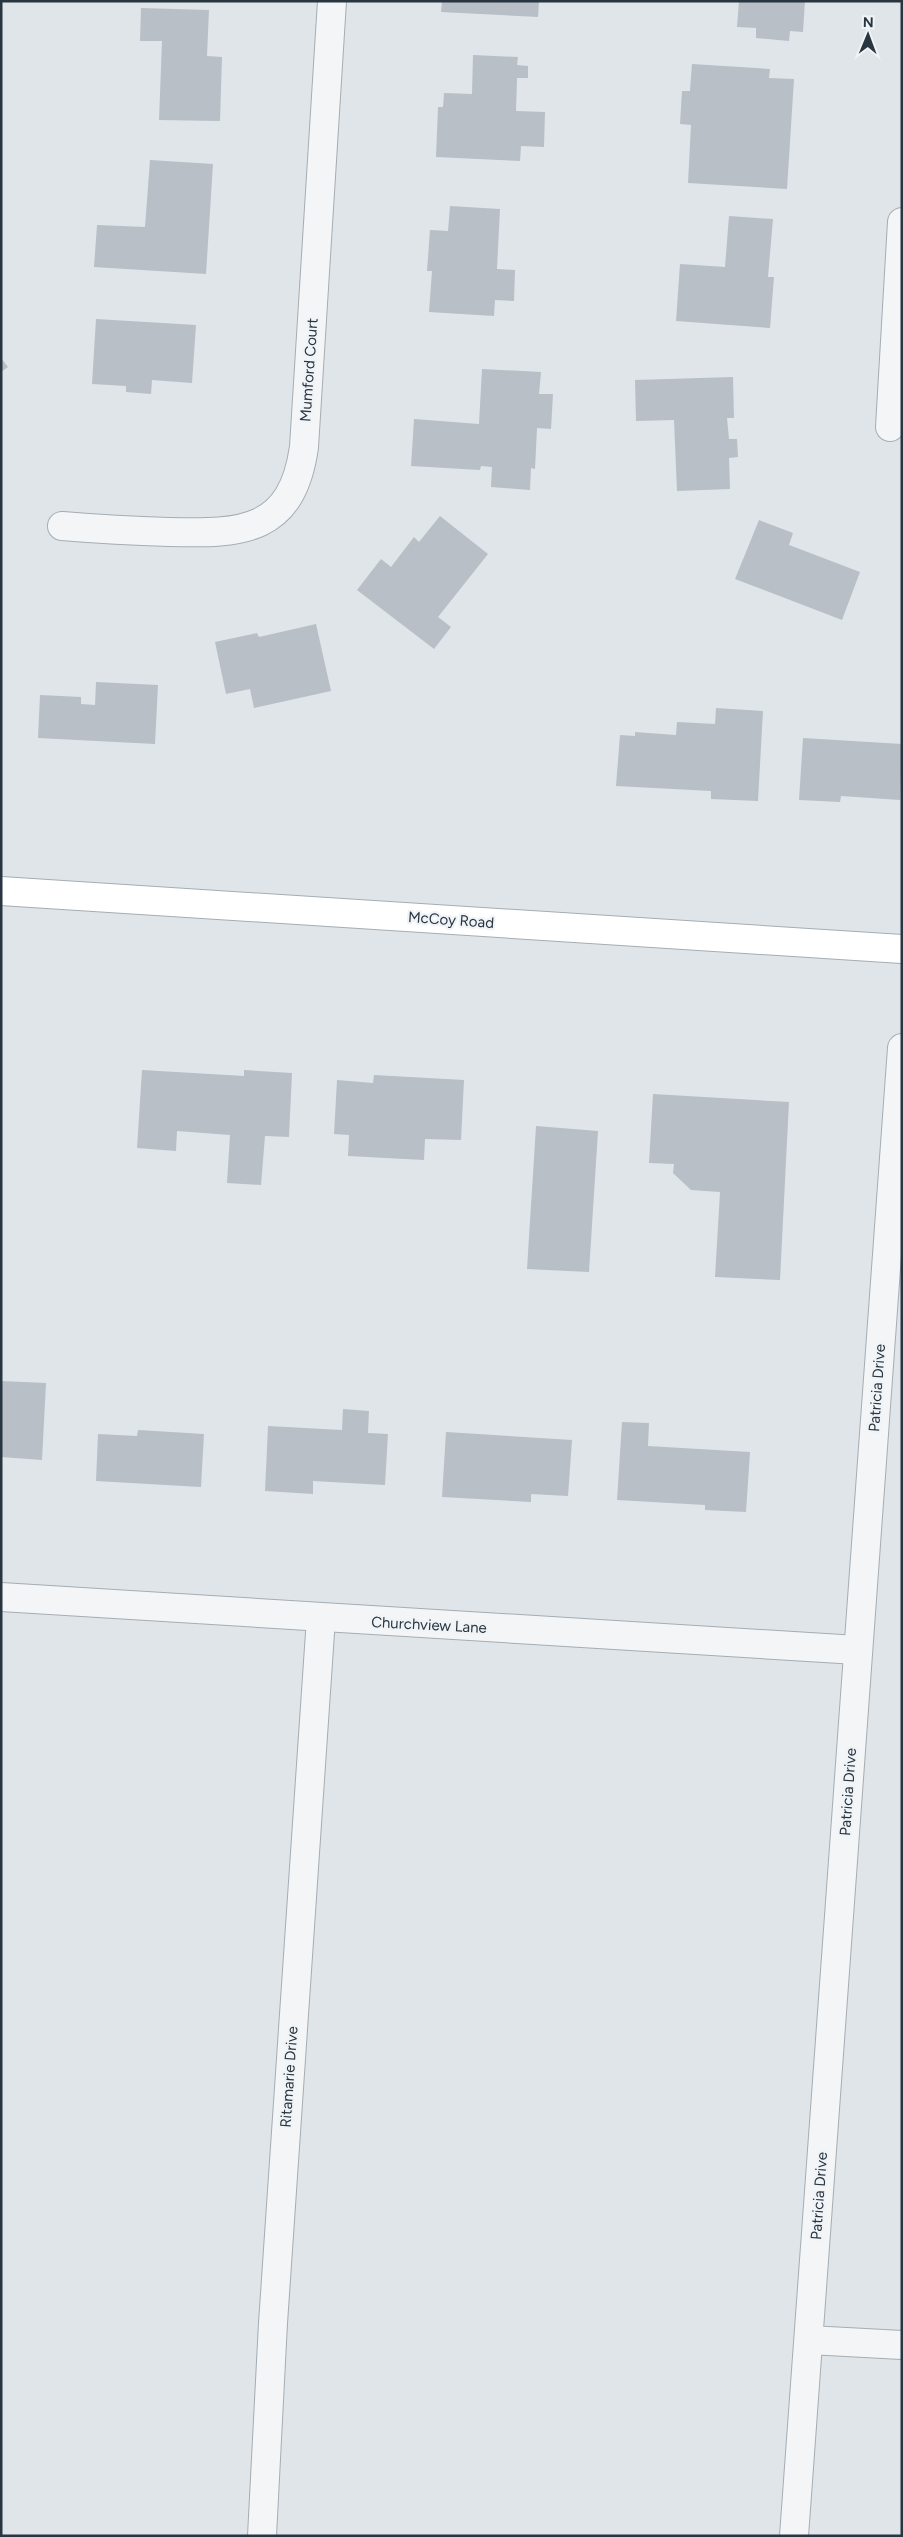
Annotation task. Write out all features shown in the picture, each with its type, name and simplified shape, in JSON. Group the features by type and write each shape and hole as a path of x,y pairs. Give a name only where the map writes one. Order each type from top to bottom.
{"main road":[{"name":"McCoy Road","path":"1,891 902,949"}],"street":[{"name":"Mumford Court","path":"62,526 124,531 231,532 255,526 275,512 291,494 301,469 304,447 332,1"},
{"path":"890,427 902,222"},
{"name":"Patricia Drive","path":"794,2536 902,1048"},
{"name":"Churchview Lane","path":"1,1597 858,1650"},
{"name":"Ritamarie Drive","path":"262,2536 272,2323 321,1618"},
{"path":"809,2340 902,2345"}],"building":[{"path":"442,1 539,1 538,17 441,12"},
{"path":"739,1 805,1 803,32 790,31 789,41 756,38 756,28 737,27"},
{"path":"141,8 209,10 207,56 222,57 220,121 159,120 162,41 140,41"},
{"path":"473,55 518,57 517,65 528,66 528,78 517,78 516,111 545,112 544,147 521,146 520,161 436,157 438,107 443,107 444,93 472,94"},
{"path":"692,64 770,69 769,78 794,79 787,189 688,183 691,125 680,124 682,91 690,91"},
{"path":"150,160 213,164 206,274 94,267 97,225 145,227"},
{"path":"450,206 500,209 497,269 515,270 514,301 495,300 494,316 429,312 432,271 427,271 430,230 448,231"},
{"path":"729,216 773,219 768,277 774,277 770,328 676,321 680,264 725,267"},
{"path":"96,319 196,325 192,383 152,380 151,394 126,392 126,386 92,384"},
{"path":"1,358 8,367 1,372"},
{"path":"482,369 541,372 539,394 553,394 551,429 537,428 535,469 531,468 530,490 491,487 492,467 481,466 480,470 411,466 414,419 479,424"},
{"path":"733,377 734,418 727,418 729,439 737,439 738,457 729,458 730,489 677,491 674,420 636,421 635,380"},
{"path":"440,516 488,554 438,617 451,627 434,649 357,590 381,559 391,567 414,537 419,542"},
{"path":"759,520 793,533 789,545 860,572 842,620 735,579"},
{"path":"316,624 331,691 254,708 250,689 226,694 215,642 257,633 259,637"},
{"path":"96,682 158,685 155,744 38,738 40,695 81,697 81,704 95,705"},
{"path":"716,708 763,711 758,801 711,799 711,791 616,786 620,735 635,736 635,732 676,735 677,722 715,724"},
{"path":"803,738 902,744 900,800 841,796 840,802 799,800"},
{"path":"142,1070 244,1076 244,1070 292,1073 289,1137 265,1136 261,1185 227,1183 230,1135 177,1131 176,1151 137,1148"},
{"path":"374,1075 464,1080 461,1140 425,1139 424,1160 348,1156 349,1135 334,1134 337,1080 373,1083"},
{"path":"653,1094 789,1102 780,1280 715,1277 720,1192 691,1190 673,1173 674,1164 649,1163"},
{"path":"536,1126 598,1131 589,1272 527,1269"},
{"path":"1,1381 46,1383 42,1460 1,1457"},
{"path":"343,1409 369,1411 368,1433 388,1434 385,1485 313,1481 313,1494 265,1491 268,1426 342,1430"},
{"path":"622,1422 649,1423 648,1446 750,1452 746,1512 705,1510 705,1505 617,1500"},
{"path":"138,1430 204,1434 201,1487 96,1481 98,1434 137,1436"},
{"path":"446,1432 572,1440 568,1496 531,1494 531,1502 442,1497"}]}
